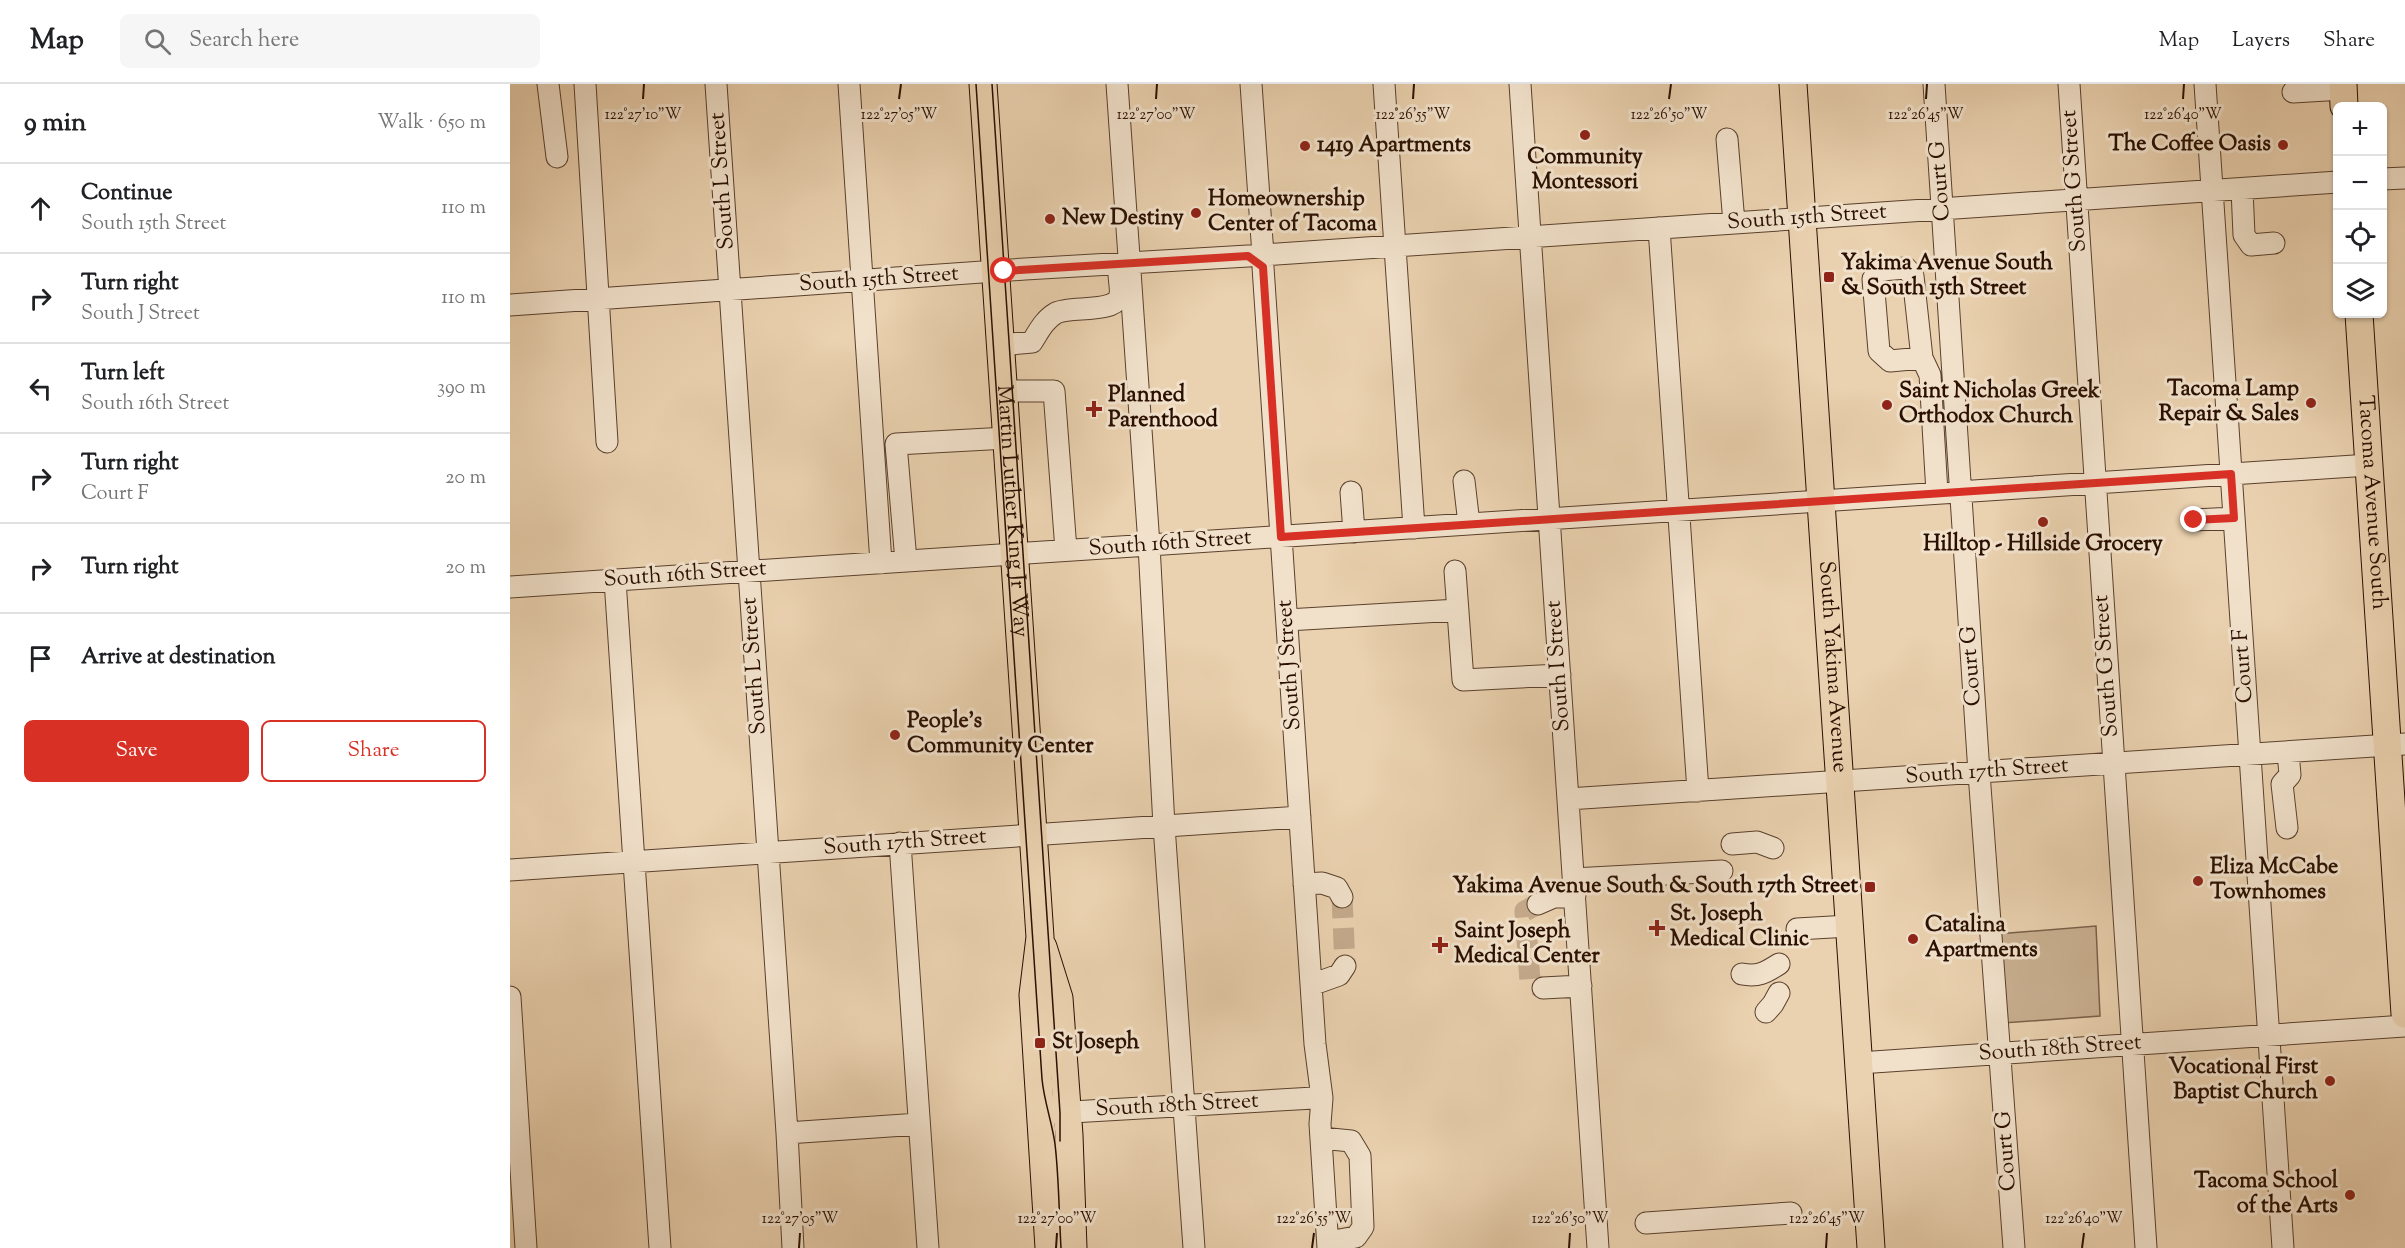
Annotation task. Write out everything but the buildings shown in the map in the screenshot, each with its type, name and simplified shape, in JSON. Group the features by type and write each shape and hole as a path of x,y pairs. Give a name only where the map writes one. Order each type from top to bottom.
{"main road":[{"name":"Martin Luther King Jr Way","path":"983,84 1040,937 1033,994 1049,1248"},
{"name":"South Yakima Avenue","path":"1793,84 1871,1248"},
{"name":"Tacoma Avenue South","path":"2359,318 2369,465 2396,745 2405,1014"},
{"name":"Martin Luther King Jr Way","path":"1040,937 1059,998 1073,1248"}],"street":[{"path":"548,84 556,157"},
{"path":"585,84 607,442"},
{"name":"South L Street","path":"716,84 793,1248"},
{"path":"849,84 881,563"},
{"path":"1117,84 1123,264 1149,545 1164,826 1194,1248"},
{"name":"South J Street","path":"1251,84 1316,1063"},
{"path":"1384,84 1394,246 1406,325 1414,528"},
{"name":"South I Street","path":"1520,84 1598,1248"},
{"name":"Court G","path":"1935,84 1979,773 2014,1248"},
{"name":"South G Street","path":"2069,84 2146,1248"},
{"name":"Court F","path":"2205,84 2283,1248"},
{"path":"2294,92 2344,93"},
{"path":"1727,139 1734,223"},
{"path":"2387,179 2405,178"},
{"name":"South 15th Street","path":"510,305 1123,264 1263,258 1394,246 2333,182"},
{"path":"2242,189 2244,235 2251,245 2274,243"},
{"path":"1659,228 1698,791"},
{"path":"1001,345 1032,342 1044,322 1058,312 1109,305 1118,300 1123,264"},
{"path":"1922,358 1930,375 1937,493"},
{"path":"1004,391 1054,391 1066,550"},
{"path":"906,561 896,444 1007,438"},
{"name":"South 16th Street","path":"510,587 2369,465"},
{"path":"1464,481 1469,524"},
{"path":"1351,492 1354,532"},
{"path":"2194,520 2234,518"},
{"path":"1455,571 1462,680 1560,675"},
{"path":"615,580 660,1248"},
{"path":"1287,620 1458,610"},
{"name":"South 17th Street","path":"1568,800 2396,745"},
{"path":"2287,828 2282,784 2290,775 2288,752"},
{"name":"South 17th Street","path":"510,870 1300,817"},
{"path":"1732,844 1757,842 1773,848"},
{"path":"900,843 928,1248"},
{"path":"1538,904 1574,887 1722,871"},
{"path":"1304,884 1329,885 1337,888 1342,897"},
{"path":"1797,929 1850,926"},
{"path":"1742,974 1761,975 1779,964"},
{"path":"1311,985 1339,975 1346,966"},
{"path":"1543,988 1581,986"},
{"path":"1766,1012 1779,993"},
{"path":"510,997 526,1248"},
{"name":"South 18th Street","path":"1858,1063 2405,1026"},
{"path":"1316,1063 1313,1081 1314,1098 1321,1131"},
{"path":"1316,1063 1322,1098 1321,1131 1328,1245 1356,1237 1363,1227 1360,1156 1351,1141 1321,1131"},
{"name":"South 18th Street","path":"1041,1114 1314,1098"},
{"path":"787,1133 919,1124"},
{"path":"1646,1223 1791,1213"}],"shaded area":[{"path":"2096,926 2100,1016 2003,1023 1997,934"}],"tunnel":[{"path":"1342,897 1345,966"},
{"path":"1538,904 1525,911 1530,982 1543,988"}],"tram line":[{"path":"976,84 1042,1079 1055,1144 1061,1248"},
{"path":"992,84 1060,1141"}],"place":[{"name":"Community Montessori","path":"1585,135"},
{"name":"The Coffee Oasis","path":"2283,145"},
{"name":"1419 Apartments","path":"1305,146"},
{"name":"Homeownership Center of Tacoma","path":"1196,213"},
{"name":"New Destiny","path":"1050,219"},
{"name":"Yakima Avenue South & South 15th Street","path":"1829,277"},
{"name":"Tacoma Lamp Repair & Sales","path":"2311,403"},
{"name":"Saint Nicholas Greek Orthodox Church","path":"1887,405"},
{"name":"Planned Parenthood","path":"1094,409"},
{"name":"Hilltop - Hillside Grocery","path":"2043,522"},
{"name":"People's Community Center","path":"895,735"},
{"name":"Eliza McCabe Townhomes","path":"2198,881"},
{"name":"Yakima Avenue South & South 17th Street","path":"1870,887"},
{"name":"St. Joseph Medical Clinic","path":"1657,928"},
{"name":"Catalina Apartments","path":"1913,939"},
{"name":"Saint Joseph Medical Center","path":"1440,945"},
{"name":"St Joseph","path":"1040,1043"},
{"name":"Vocational First Baptist Church","path":"2330,1081"},
{"name":"Tacoma School of the Arts","path":"2350,1195"}],"route":[{"path":"1004,271 1238,256 1248,256 1263,267 1281,537 2231,474 2234,518 2194,520"}]}
